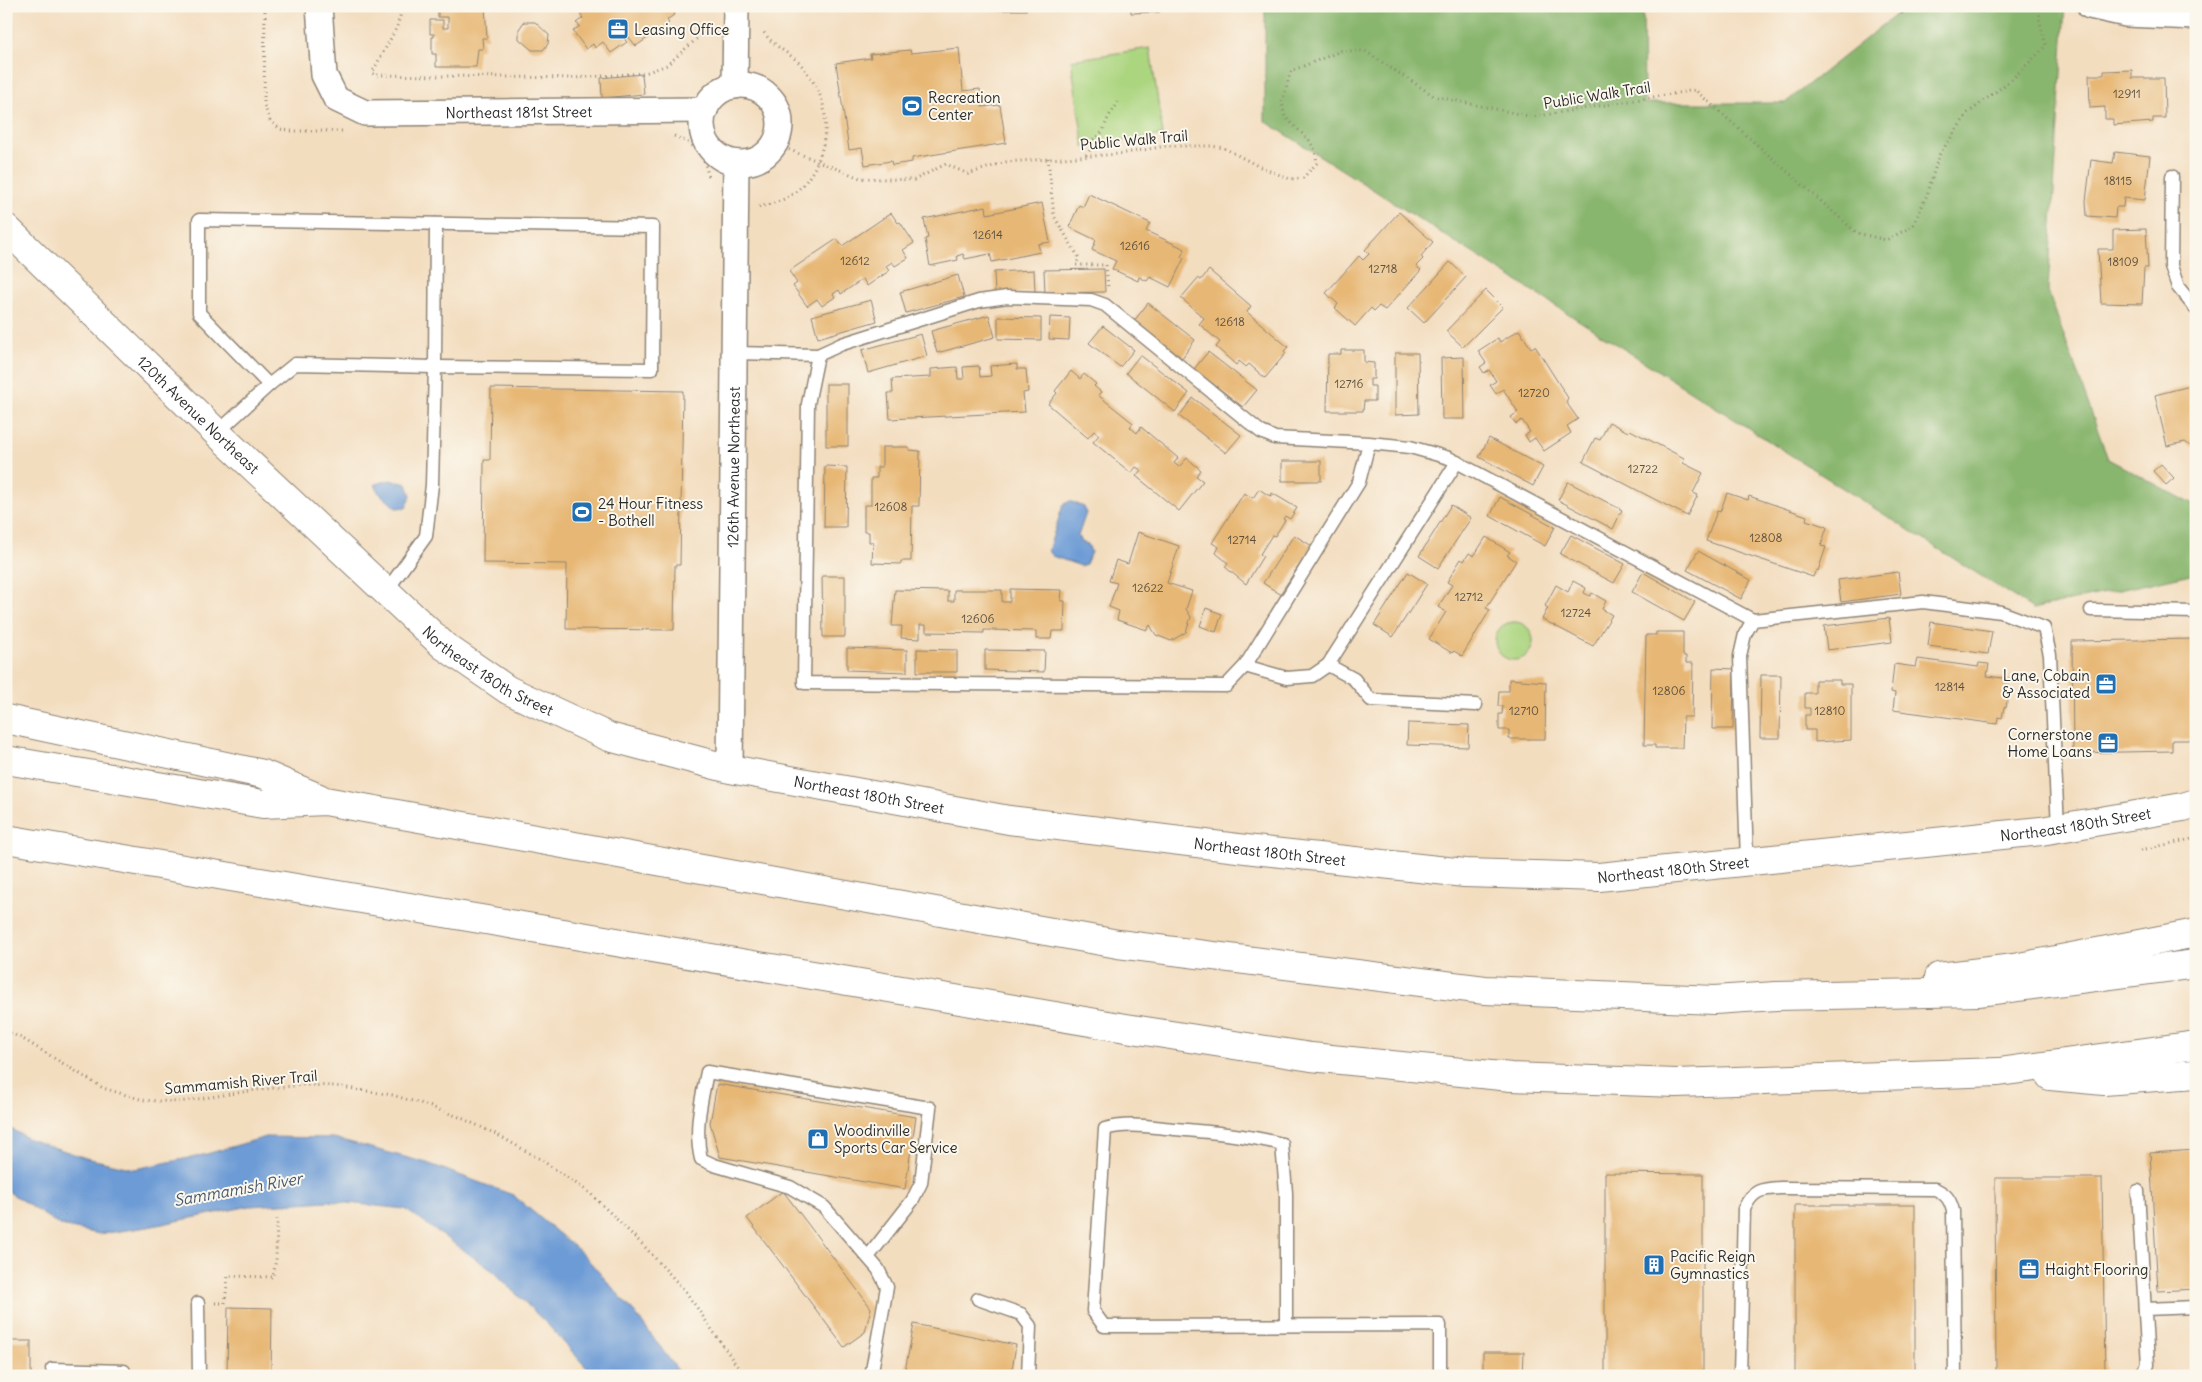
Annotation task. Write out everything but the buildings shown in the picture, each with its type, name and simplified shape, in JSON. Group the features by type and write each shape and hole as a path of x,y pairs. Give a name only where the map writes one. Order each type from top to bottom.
{"main road":[{"name":"120th Avenue Northeast","path":"6,228 388,596"},
{"name":"Northeast 180th Street","path":"388,596 444,646 508,690 609,737 730,769 1009,820 1254,850 1465,873 1599,877 2058,828 2183,807 2196,803"},
{"path":"6,719 263,774 325,801"},
{"path":"6,760 263,804 325,801 1118,944 1485,990 1714,1000 1776,996 1978,992 2196,964"},
{"path":"6,839 1116,1027 1311,1056 1511,1077 1676,1083 1998,1072 2196,1045"},
{"path":"1776,996 2014,968 2196,933"},
{"path":"1998,1072 2104,1081 2196,1074"}],"street":[{"name":"Northeast 181st Street","path":"319,6 324,76 336,99 365,114 705,110"},
{"path":"735,86 736,6"},
{"path":"2090,6 2126,14 2196,17"},
{"path":"735,86 759,89 774,102 780,120 780,130 776,144 766,155 748,163 736,163 720,157 707,142 703,129 705,110 717,94 735,86"},
{"name":"126th Avenue Northeast","path":"730,769 736,163"}],"lane":[{"path":"2172,176 2171,266 2178,287 2196,309"},
{"path":"217,433 295,364 652,369 653,227 199,220 199,313 269,385"},
{"path":"388,596 426,536 432,485 436,224"},
{"path":"734,352 818,355 842,344 978,301 1007,297 1091,300 1102,304 1261,432 1275,438 1410,447 1457,462 1753,620 1923,602 2001,612 2044,628 2050,655 2058,828"},
{"path":"818,355 808,404 804,683 1226,686 1245,666 1359,482 1369,443"},
{"path":"1245,666 1287,678 1312,676 1328,665 1457,462"},
{"path":"2091,610 2196,612"},
{"path":"1747,861 1740,656 1745,634 1753,620"},
{"path":"1328,665 1354,679 1371,700 1476,705"},
{"path":"868,1257 912,1201 921,1183 930,1108 707,1072 698,1124 698,1144 701,1159 714,1165 790,1187 824,1206 878,1269 887,1287 871,1376"},
{"path":"1286,1325 1286,1194 1282,1144 1254,1137 1149,1127 1123,1125 1105,1129 1093,1311 1104,1326 1440,1325 1440,1376"},
{"path":"1740,1376 1744,1208 1754,1193 1764,1189 1782,1188 1935,1188 1947,1196 1950,1200 1952,1211 1955,1376"},
{"path":"2138,1191 2148,1365 2140,1376"},
{"path":"978,1299 1021,1314 1030,1326 1028,1376"},
{"path":"198,1302 198,1376"},
{"path":"2145,1309 2196,1307"},
{"path":"52,1369 124,1371 124,1376"}],"path":[{"path":"265,6 263,92 264,105 270,121 280,129 289,132 349,131"},
{"name":"Public Walk Trail","path":"776,144 860,178 914,180 946,164 968,174 1006,162 1120,154 1166,146 1211,146 1224,148 1258,166 1290,179 1303,178 1317,163 1315,150 1309,140 1285,117 1282,102 1291,71 1341,51 1365,51 1434,96 1533,117 1695,90 1857,233 1886,240 1913,226 1927,195 1939,155 1968,114 2011,80 2046,46 2039,18 2041,6"},
{"path":"1086,156 1090,150 1089,141 1096,139 1103,132 1108,118 1118,102"},
{"path":"673,136 692,143 706,163 710,186"},
{"path":"1048,158 1054,216 1079,258 1076,265 1106,266 1108,290 1102,304"},
{"path":"2141,850 2196,838"},
{"name":"Sammamish River Trail","path":"6,1031 23,1039 103,1088 143,1100 178,1102 302,1085 336,1086 392,1095 459,1117 496,1134 540,1159 590,1193 645,1247 686,1292 744,1376"},
{"path":"198,1302 225,1303 228,1276 273,1277 276,1259 277,1219"}],"green space":[{"path":"1265,6 1643,6 1644,103 1785,103 1907,6 2065,6 2048,291 2108,459 2196,506 2196,573 2033,609 1265,121"},
{"path":"1150,48 1163,135 1084,147 1071,60"},
{"path":"1514,622 1527,628 1533,641 1527,654 1514,660 1501,654 1495,641 1501,628"}],"water":[{"path":"390,480 407,484 411,495 407,507 396,508 378,492 375,484"},
{"path":"1070,501 1084,507 1086,513 1078,536 1081,542 1088,544 1091,552 1086,564 1081,566 1052,556 1048,551 1063,505"},
{"name":"Sammamish River","path":"6,1126 29,1139 86,1158 135,1169 203,1155 266,1137 334,1138 427,1163 513,1195 582,1253 634,1312 682,1376 594,1376 549,1326 493,1271 405,1209 328,1201 250,1206 148,1227 99,1234 61,1226 6,1190"}],"place":[{"name":"Leasing Office","path":"618,29"},
{"name":"Recreation Center","path":"912,106"},
{"name":"24 Hour Fitness - Bothell","path":"582,512"},
{"name":"Lane, Cobain & Associated","path":"2106,684"},
{"name":"Cornerstone Home Loans","path":"2108,743"},
{"name":"Woodinville Sports Car Service","path":"818,1139"},
{"name":"Pacific Reign Gymnastics","path":"1654,1265"},
{"name":"Haight Flooring","path":"2029,1269"}]}
